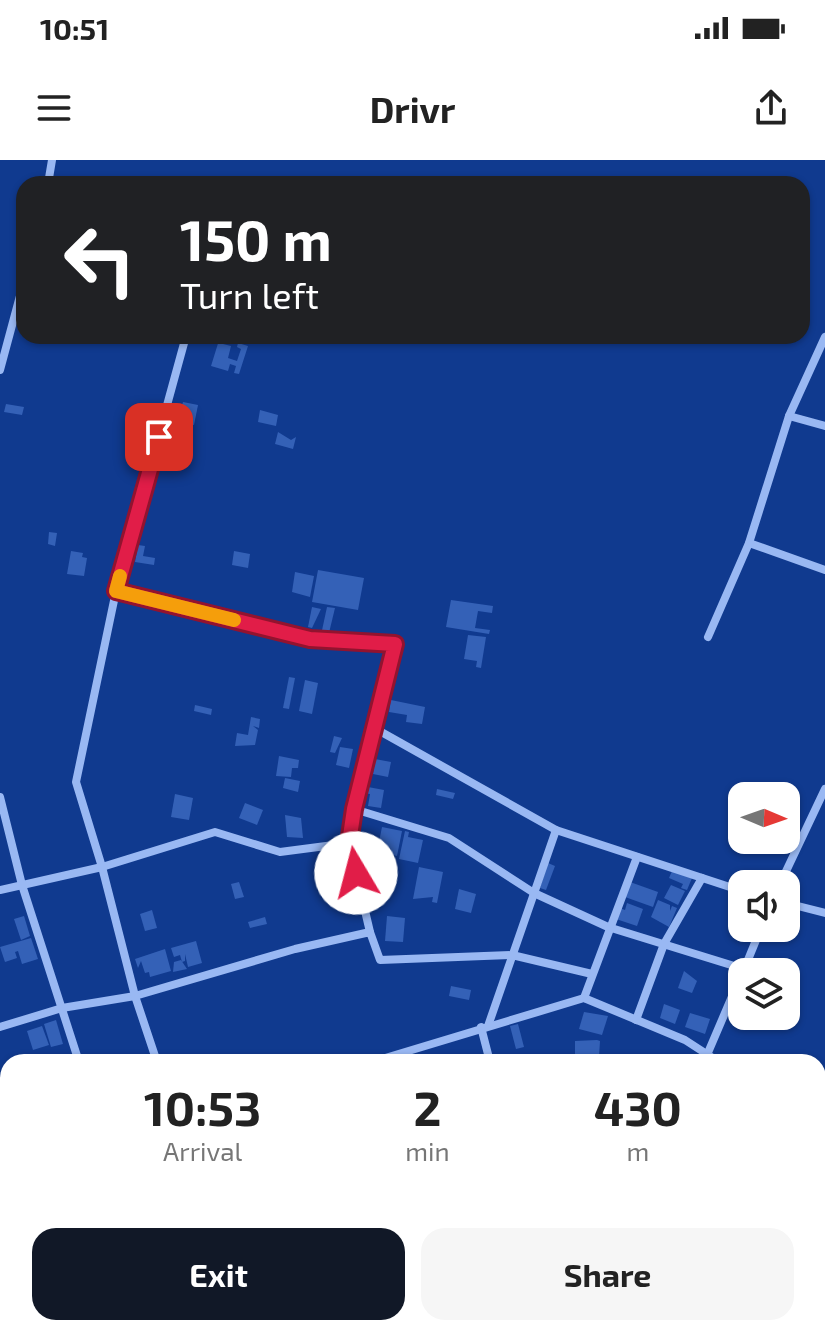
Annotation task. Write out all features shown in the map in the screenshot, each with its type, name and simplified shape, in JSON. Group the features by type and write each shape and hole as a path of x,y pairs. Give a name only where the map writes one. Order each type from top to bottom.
{"street":[{"path":"0,370 16,311"},
{"path":"708,637 749,543 789,416 825,337"},
{"path":"154,1054 135,996 102,867 76,782 116,591 184,344"},
{"path":"789,416 825,426"},
{"path":"749,543 825,570"},
{"path":"116,591 310,639 395,644 354,809 349,843 370,932 380,960 512,955 592,974"},
{"path":"376,729 556,830 728,886"},
{"path":"787,870 825,789"},
{"path":"0,797 22,885 76,1054"},
{"path":"354,809 449,838 534,893 608,927 728,966"},
{"path":"489,1054 484,1026 556,830"},
{"path":"0,890 102,867 215,832 280,852 349,843"},
{"path":"584,998 608,927 637,857"},
{"path":"636,1020 664,944 702,878"},
{"path":"800,907 825,913"},
{"path":"0,1027 62,1008 135,996 295,949 370,932"},
{"path":"397,1054 584,998 685,1040 706,1054"},
{"path":"707,1054 728,1006"}],"building":[{"path":"218,344 231,346 228,358 237,361 241,349 238,344 248,346 239,374 234,373 236,366 230,364 228,371 211,366"},
{"path":"183,402 198,405 194,425 177,422"},
{"path":"6,404 24,407 22,415 4,412"},
{"path":"260,410 278,415 276,426 258,422"},
{"path":"278,432 291,440 296,437 293,449 275,444"},
{"path":"49,532 57,533 55,546 48,544"},
{"path":"138,545 145,546 143,556 155,558 154,565 135,562"},
{"path":"71,551 83,553 82,557 87,558 84,576 67,574"},
{"path":"234,551 250,554 248,568 232,565"},
{"path":"318,570 364,578 358,610 312,602"},
{"path":"295,572 314,576 310,597 292,592"},
{"path":"451,600 493,606 492,613 478,611 475,628 490,630 489,634 446,627"},
{"path":"312,607 321,609 312,628 308,627"},
{"path":"327,607 335,608 328,637 321,635"},
{"path":"468,635 486,637 481,668 476,667 477,661 464,659"},
{"path":"289,677 295,678 289,709 283,708"},
{"path":"305,680 318,683 312,714 299,711"},
{"path":"391,700 425,707 422,724 406,722 407,715 389,712"},
{"path":"195,705 212,709 211,715 194,711"},
{"path":"251,717 260,719 259,728 253,726 258,730 255,745 235,746 237,733 248,735"},
{"path":"334,736 342,738 335,753 330,752"},
{"path":"340,747 353,749 349,768 336,765"},
{"path":"279,756 299,760 298,768 292,768 291,777 276,776"},
{"path":"375,759 391,762 388,777 373,774"},
{"path":"285,778 300,781 298,792 283,788"},
{"path":"365,783 368,787 384,790 381,808 368,806 370,794 363,793"},
{"path":"437,789 455,793 453,799 436,795"},
{"path":"175,794 193,798 189,820 171,817"},
{"path":"245,803 263,810 257,825 239,818"},
{"path":"285,815 301,818 303,838 287,837"},
{"path":"382,827 402,831 397,856 377,852"},
{"path":"405,831 409,832 408,837 423,840 418,863 399,859"},
{"path":"548,863 555,866 546,890 540,888"},
{"path":"419,867 443,872 437,903 432,902 433,897 413,899"},
{"path":"672,871 692,878 687,890 681,888 683,884 669,878"},
{"path":"239,882 244,897 235,899 231,884"},
{"path":"630,882 658,892 653,907 625,897"},
{"path":"671,885 685,891 678,905 664,898"},
{"path":"459,889 476,894 471,913 455,909"},
{"path":"658,900 670,905 670,911 672,906 677,908 669,927 651,917"},
{"path":"627,903 643,909 637,926 616,919 620,908 625,910"},
{"path":"152,910 157,928 145,931 140,914"},
{"path":"24,916 30,936 21,940 14,919"},
{"path":"387,916 405,918 403,942 385,941"},
{"path":"265,917 267,924 250,928 248,922"},
{"path":"31,938 38,959 22,964 18,951 15,952 17,958 5,962 0,947"},
{"path":"196,941 202,963 188,967 185,954 185,961 182,962 180,955 174,957 171,948"},
{"path":"165,949 171,971 150,977 141,961 138,968 135,959"},
{"path":"181,960 187,969 173,972 174,962"},
{"path":"684,971 697,981 692,993 678,988"},
{"path":"451,986 471,990 469,1000 449,996"},
{"path":"664,1004 680,1010 675,1024 660,1018"},
{"path":"584,1012 608,1016 602,1035 579,1029"},
{"path":"690,1013 710,1019 705,1034 685,1027"},
{"path":"56,1020 63,1044 51,1047 44,1024"},
{"path":"518,1024 524,1047 516,1049 510,1026"},
{"path":"42,1026 49,1045 33,1050 27,1031"},
{"path":"575,1041 600,1041 599,1054 575,1054"}],"slow traffic":[{"path":"120,576 116,591 234,620"}],"route":[{"path":"159,437 116,591 310,639 395,644 354,809 349,843 356,873"}]}
